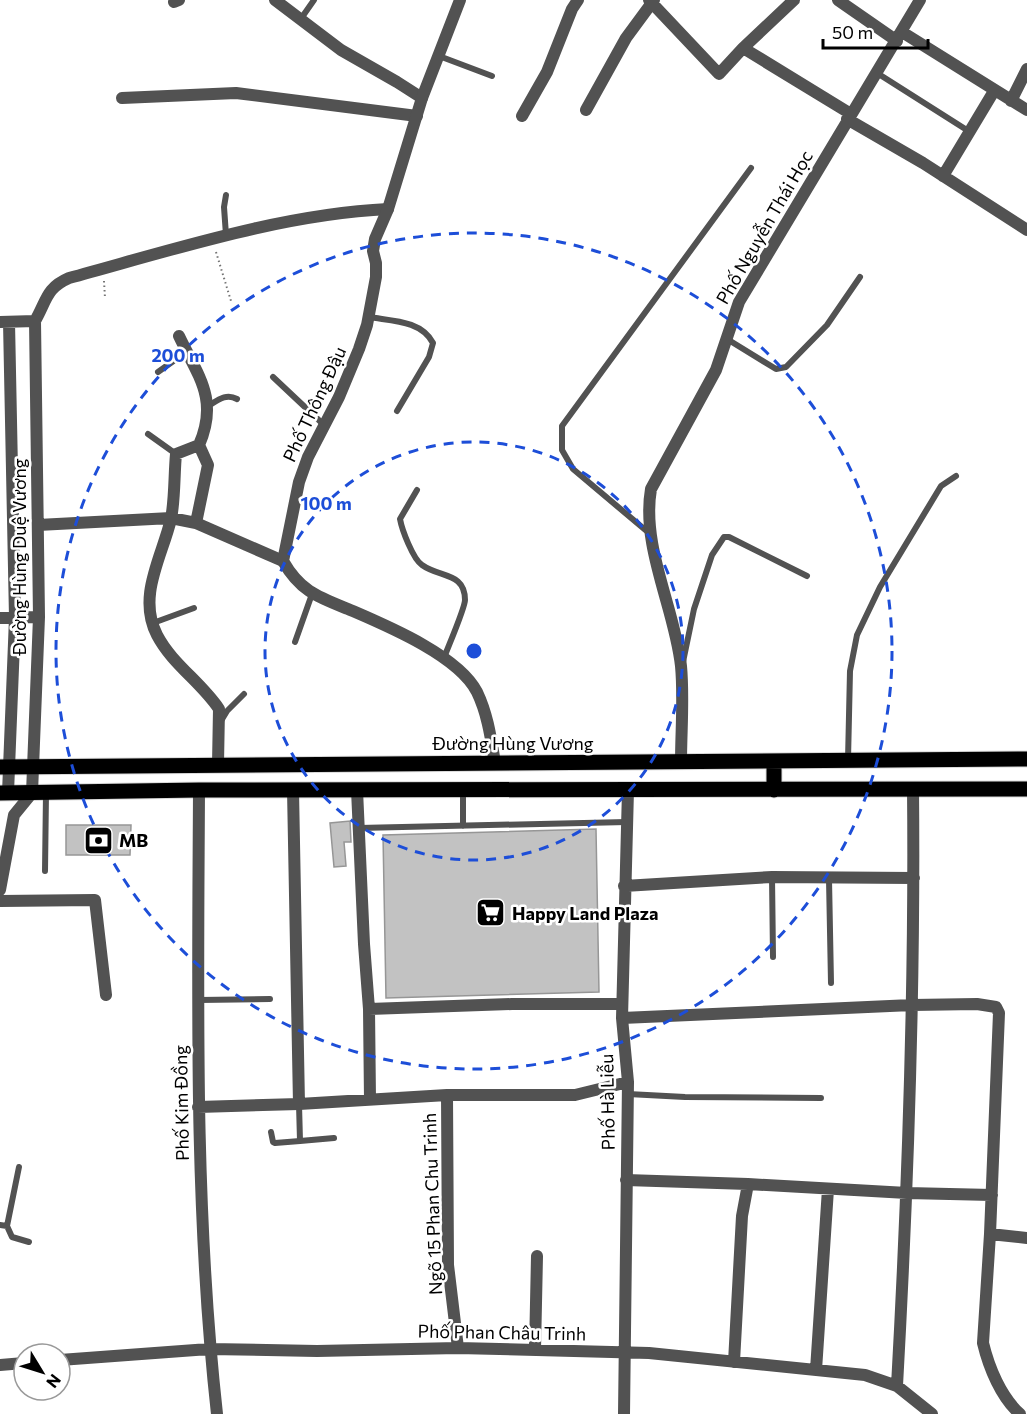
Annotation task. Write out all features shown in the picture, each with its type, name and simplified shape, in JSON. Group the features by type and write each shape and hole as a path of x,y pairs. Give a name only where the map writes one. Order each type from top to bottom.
{"main road":[{"name":"Đường Hùng Vương","path":"4,767 1027,759"},
{"path":"774,761 774,790"},
{"path":"4,793 199,790 1027,789"}],"street":[{"path":"275,0 341,50 422,98"},
{"name":"Phố Thông Đậu","path":"283,561 299,482 308,456 339,397 359,349 376,277 375,239 388,208 422,98 459,0"},
{"path":"522,116 547,72 572,9 578,0"},
{"path":"586,110 626,38 651,1 719,74 794,0"},
{"path":"838,0 1027,110"},
{"name":"Phố Nguyễn Thái Học","path":"681,763 681,665 651,536 649,498 651,489 716,370 739,302 849,117 900,37 920,0"},
{"path":"743,48 1027,230"},
{"path":"1011,100 1027,69"},
{"path":"943,176 994,91"},
{"path":"122,99 236,93 417,116"},
{"path":"5,322 35,321 48,294 56,284 102,269 226,236 354,210 388,208"},
{"name":"Đường Hùng Duệ Vương","path":"35,321 39,616 34,766 39,793"},
{"name":"Đường Hùng Duệ Vương","path":"5,322 15,618 4,793 14,815"},
{"path":"179,336 207,394 206,428 199,445 176,454 171,518 151,579 150,612 152,624 169,654 219,709 218,765"},
{"path":"196,523 208,465 199,445"},
{"path":"38,525 171,518 196,523 283,561 296,580 312,594 389,628 444,658 462,671 476,691 486,713 495,763"},
{"path":"0,618 39,616"},
{"path":"897,1386 907,1193 914,878 913,789"},
{"name":"Phố Kim Đồng","path":"199,790 198,1107 210,1349 217,1414"},
{"path":"293,790 299,1104"},
{"path":"357,790 369,1009 370,1100"},
{"name":"Phố Hà Liễu","path":"624,1414 627,1088 622,1004 628,790"},
{"path":"0,890 14,815 39,793"},
{"path":"624,886 772,877 914,878"},
{"path":"0,901 95,900 106,995"},
{"path":"369,1009 512,1004 622,1004"},
{"path":"622,1018 912,1005 992,1005 999,1013 992,1195 983,1343 987,1361 1008,1404 1020,1414"},
{"path":"198,1107 299,1104 447,1095 574,1095 627,1088"},
{"name":"Ngõ 15 Phan Chu Trinh","path":"447,1095 448,1265 458,1348"},
{"path":"626,1180 992,1195"},
{"path":"734,1362 742,1216 748,1184"},
{"path":"816,1370 828,1189"},
{"path":"990,1234 1027,1238"},
{"path":"535,1350 537,1256"},
{"name":"Phố Phan Châu Trinh","path":"72,1359 210,1349 317,1351 458,1348 624,1352 865,1375 897,1386 932,1414"}],"lane":[{"path":"300,20 314,0"},
{"path":"438,55 492,76"},
{"path":"877,73 970,132"},
{"path":"651,536 573,470 562,450 562,426 752,168"},
{"path":"226,195 224,207 226,236"},
{"path":"727,339 776,369 786,367 827,325 860,277"},
{"path":"368,317 412,325 429,336 433,343 429,357 397,411"},
{"path":"158,372 186,352"},
{"path":"273,377 324,425"},
{"path":"208,406 224,397 232,396 237,399"},
{"path":"148,434 176,454"},
{"path":"848,760 850,671 856,635 880,587 941,486 956,476"},
{"path":"417,490 400,519 414,557 429,569 458,580 463,586 466,602 444,658"},
{"path":"681,665 685,660 694,609 712,555 723,537 729,537 807,576"},
{"path":"295,642 312,594"},
{"path":"152,624 194,608"},
{"path":"218,727 226,711 244,694"},
{"path":"463,790 463,826"},
{"path":"39,793 45,872"},
{"path":"358,828 627,822"},
{"path":"772,877 773,957"},
{"path":"829,879 831,983"},
{"path":"198,1000 270,999"},
{"path":"627,1088 685,1096 821,1098"},
{"path":"299,1104 300,1141"},
{"path":"271,1132 275,1143 334,1138"},
{"path":"19,1167 3,1226 12,1237 29,1242"}],"path":[{"path":"212,240 231,301"},
{"path":"102,269 105,298"}],"building":[{"path":"350,821 351,842 344,842 346,866 334,867 330,823"},
{"name":"MB","path":"66,825 131,825 130,855 66,855"},
{"name":"Happy Land Plaza","path":"596,829 599,992 386,998 383,835"}],"place":[{"name":"MB","path":"98,840"},
{"name":"Happy Land Plaza","path":"491,913"}]}
